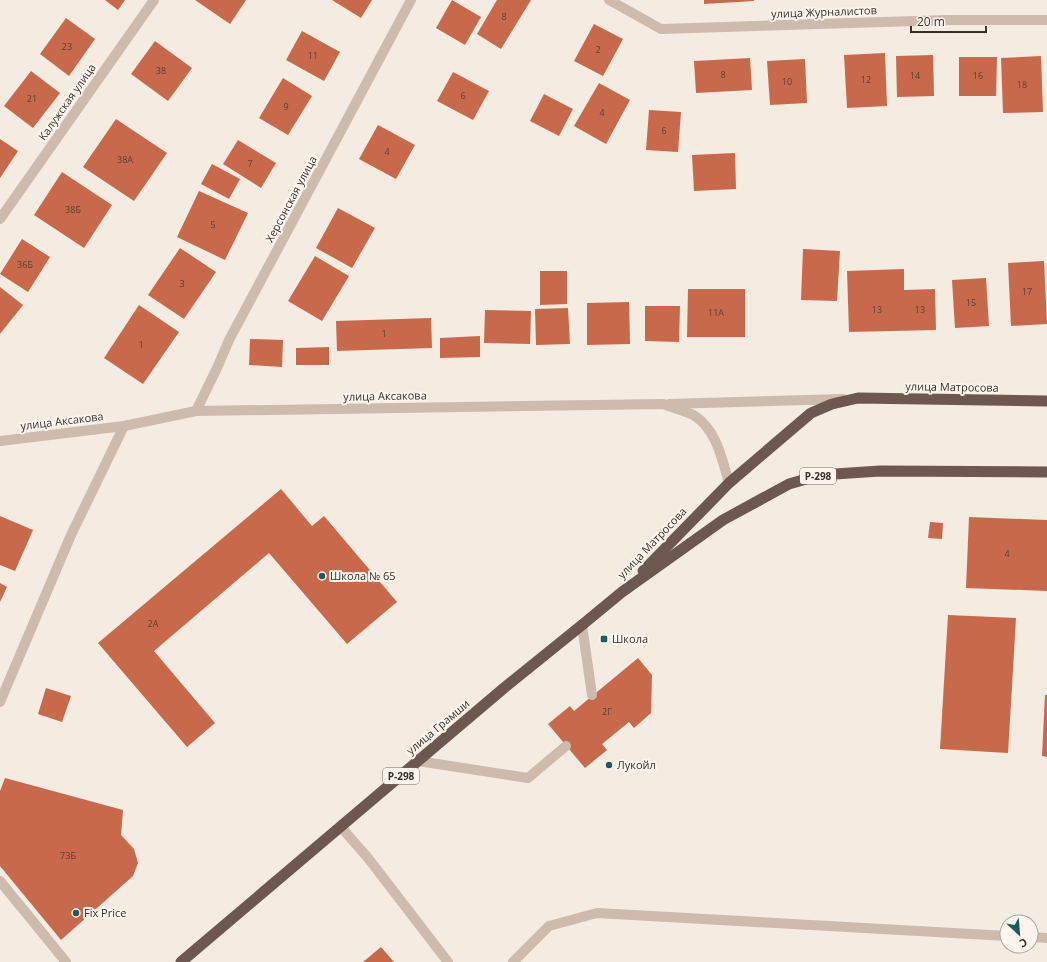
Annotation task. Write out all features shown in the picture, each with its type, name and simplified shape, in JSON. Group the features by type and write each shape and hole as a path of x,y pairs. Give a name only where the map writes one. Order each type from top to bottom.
{"highway":[{"name":"улица Матросова","path":"622,592 729,483 811,414 832,404 858,398 1047,401"},
{"name":"улица Матросова","path":"622,592 723,520 789,484 820,475 880,471 1047,472"},
{"name":"улица Грамши","path":"181,962 504,688 622,592"}],"street":[{"name":"Калужская улица","path":"0,218 154,0"},
{"name":"Херсонская улица","path":"196,411 229,340 411,0"},
{"name":"улица Журналистов","path":"609,0 661,29 948,20 1047,20"},
{"path":"663,404 858,398"},
{"name":"улица Аксакова","path":"0,441 124,426 196,411 663,404 695,416 706,426 714,438 721,454 729,483"},
{"path":"0,702 71,535 124,426"},
{"path":"582,626 592,695"},
{"path":"418,761 528,778 566,746"},
{"path":"341,827 368,858 448,962"},
{"path":"0,882 66,962"},
{"path":"513,962 549,926 597,913 999,936"}],"building":[{"path":"105,0 125,0 118,10"},
{"path":"195,0 246,0 230,24"},
{"path":"332,0 372,0 361,18"},
{"path":"452,0 481,17 465,45 436,28"},
{"path":"497,0 531,0 501,49 477,34"},
{"path":"704,0 754,0 754,1 704,4"},
{"path":"66,18 95,39 69,76 40,54"},
{"path":"594,24 623,39 603,76 574,61"},
{"path":"302,31 340,52 324,81 286,60"},
{"path":"155,41 192,68 168,101 131,74"},
{"path":"885,53 887,106 847,108 844,55"},
{"path":"933,55 934,96 897,97 896,56"},
{"path":"1041,56 1043,112 1003,113 1001,58"},
{"path":"959,57 997,57 996,96 959,96"},
{"path":"750,58 752,90 696,93 694,61"},
{"path":"805,59 807,103 770,105 767,61"},
{"path":"31,71 60,93 33,128 4,106"},
{"path":"453,72 489,91 473,120 437,101"},
{"path":"283,78 312,96 288,135 259,118"},
{"path":"599,83 630,100 606,144 574,126"},
{"path":"544,94 573,109 559,136 530,121"},
{"path":"649,110 681,112 678,152 646,150"},
{"path":"116,119 167,153 134,201 83,167"},
{"path":"378,125 415,145 396,179 359,159"},
{"path":"0,139 18,151 0,178"},
{"path":"238,140 276,163 261,188 223,164"},
{"path":"735,153 736,189 694,191 692,155"},
{"path":"212,164 240,179 229,199 201,184"},
{"path":"62,172 112,205 84,248 34,215"},
{"path":"199,191 248,213 225,260 177,237"},
{"path":"338,208 375,228 352,268 316,248"},
{"path":"22,239 50,257 28,292 0,274"},
{"path":"180,248 216,272 184,319 148,295"},
{"path":"803,249 840,251 837,301 801,300"},
{"path":"315,256 349,276 322,321 288,301"},
{"path":"1044,261 1047,324 1011,326 1008,263"},
{"path":"904,269 904,290 935,289 936,330 849,332 847,271"},
{"path":"540,271 567,271 567,304 540,305"},
{"path":"986,278 989,326 955,328 952,280"},
{"path":"0,287 23,305 0,334"},
{"path":"688,289 745,289 745,337 687,337"},
{"path":"629,302 630,344 587,345 587,303"},
{"path":"139,305 179,332 143,384 104,358"},
{"path":"645,306 680,306 679,342 645,341"},
{"path":"568,308 570,344 536,345 535,309"},
{"path":"485,310 531,311 530,344 484,343"},
{"path":"431,318 432,348 337,351 336,321"},
{"path":"480,336 480,357 440,358 440,338"},
{"path":"250,339 283,340 282,367 249,365"},
{"path":"329,347 329,365 296,365 296,348"},
{"path":"281,489 312,526 324,516 397,602 347,644 269,553 154,651 215,723 187,747 98,643"},
{"path":"0,516 33,530 15,571 0,565"},
{"path":"969,517 1047,520 1047,591 966,588"},
{"path":"930,522 943,523 942,539 928,538"},
{"path":"0,583 7,587 0,602"},
{"path":"948,615 1016,618 1008,753 940,749"},
{"path":"638,658 652,675 651,713 634,728 629,722 602,744 607,750 585,768 548,724 570,706 574,711"},
{"path":"46,688 71,696 62,722 38,714"},
{"path":"1045,695 1047,695 1047,757 1042,756"},
{"path":"5,778 123,810 121,835 134,849 138,863 133,876 61,940 0,866 0,791"},
{"path":"381,947 394,962 363,962"}],"place":[{"name":"Школа № 65","path":"322,576"},
{"name":"Школа","path":"604,639"},
{"name":"Лукойл","path":"609,765"},
{"name":"Fix Price","path":"76,913"}]}
